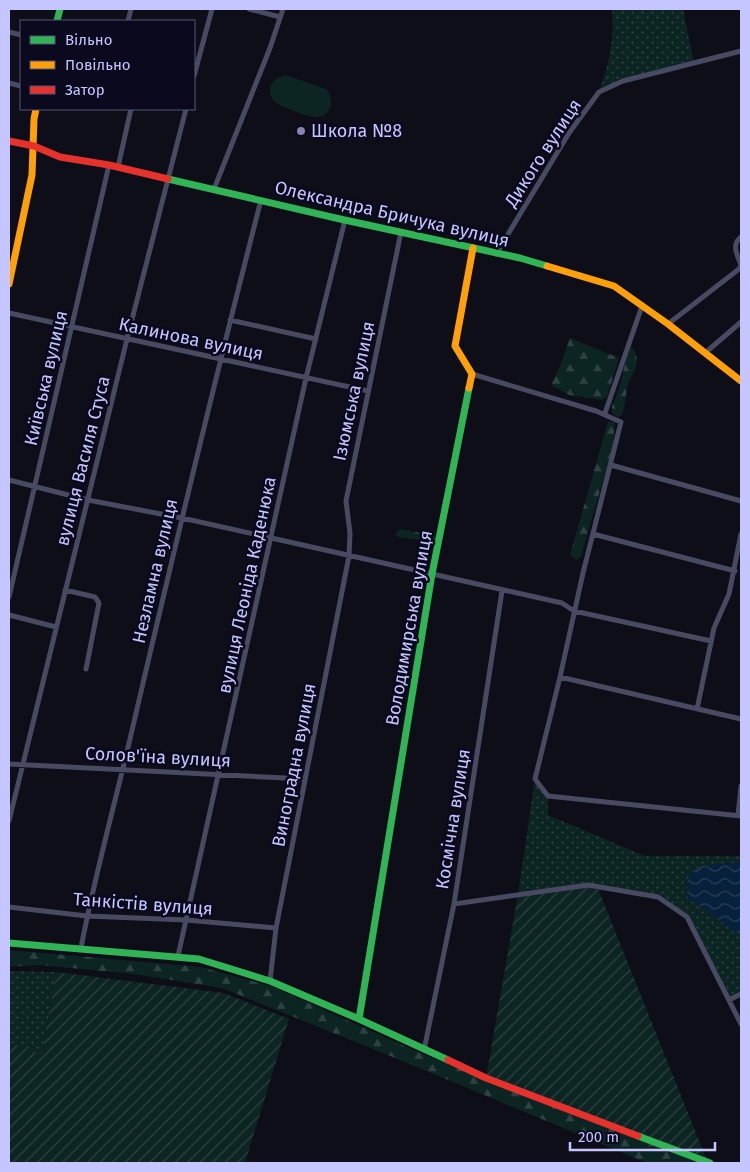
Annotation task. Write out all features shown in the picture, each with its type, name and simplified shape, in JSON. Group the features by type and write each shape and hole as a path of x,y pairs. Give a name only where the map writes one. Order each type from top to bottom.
{"street":[{"path":"195,70 212,9"},
{"path":"250,9 280,17"},
{"path":"214,189 284,9"},
{"name":"Дикого вулиця","path":"496,254 569,133 600,92 623,81 741,51"},
{"path":"9,284 32,174 36,110"},
{"path":"118,167 131,110"},
{"name":"вулиця Василя Стуса","path":"9,821 21,764 186,110"},
{"name":"Олександра Бричука вулиця","path":"9,141 34,146 60,157 109,165 344,220 520,258 614,286 668,324 741,381"},
{"name":"Київська вулиця","path":"9,598 109,165"},
{"name":"Незламна вулиця","path":"81,948 182,518 261,200"},
{"name":"вулиця Леоніда Каденюка","path":"178,956 220,774 306,378 344,220"},
{"name":"Ізюмська вулиця","path":"349,556 350,533 346,501 401,232"},
{"path":"668,324 739,269 741,265 735,247 741,237"},
{"path":"474,248 455,346 472,374 605,413 621,422 574,611 535,780 548,796 740,816 741,786"},
{"path":"605,413 642,306"},
{"name":"Калинова вулиця","path":"9,313 368,391"},
{"path":"230,320 316,339"},
{"path":"705,353 741,322"},
{"name":"Володимирська вулиця","path":"359,1019 432,574 472,374"},
{"path":"611,465 741,501"},
{"path":"9,480 88,500 271,537 502,591 562,603 574,611 711,641"},
{"path":"593,534 735,571"},
{"path":"697,709 714,628 729,594 741,534"},
{"name":"Виноградна вулиця","path":"270,981 276,928 349,556"},
{"path":"65,590 95,597 99,603 86,669"},
{"name":"Космічна вулиця","path":"424,1050 454,904 502,591"},
{"path":"9,615 56,627"},
{"path":"560,677 741,719"},
{"name":"Солов'їна вулиця","path":"9,764 305,779"},
{"path":"454,904 588,885 658,897 687,917 741,1024"},
{"name":"Танкістів вулиця","path":"9,907 87,916 186,920 276,928"},
{"path":"9,943 199,959 270,981 359,1019 486,1078 710,1163"},
{"path":"729,1000 741,994"}],"green space":[{"path":"612,9 683,9 694,63 623,81 599,92 610,51 613,31"},
{"path":"286,75 326,89 331,102 329,111 321,116 312,117 279,105 274,101 270,95 271,85 277,78"},
{"path":"570,338 619,358 607,397 602,400 569,395 551,385"},
{"path":"631,347 637,358 637,363 628,384 623,412 618,417 612,413 612,406 620,386 628,349"},
{"path":"608,422 615,422 613,446 581,556 577,560 570,555"},
{"path":"400,529 437,536 435,545 426,542 427,552 420,552 419,540 398,537 395,534"},
{"path":"535,779 548,796 548,815 645,856 741,856 741,994 729,1000 687,917 658,897 588,885 518,894"},
{"path":"597,886 708,1163 486,1078 518,894"},
{"path":"9,950 201,967 271,986 427,1056 705,1163 647,1163 222,988 134,974 39,965 9,967"},
{"path":"9,971 56,972 42,1056 9,1042"},
{"path":"56,972 224,993 289,1019 245,1163 9,1163 9,1042 42,1055"}],"water":[{"path":"741,863 741,935 688,899 687,886 689,874 701,866"}],"traffic: fast":[{"path":"57,20 60,9"},
{"path":"168,179 520,258 547,266"},
{"path":"359,1019 432,574 469,388"},
{"path":"9,943 199,959 270,981 448,1060"},
{"path":"638,1136 710,1163"}],"traffic: slow":[{"path":"9,284 32,175 36,110"},
{"path":"469,388 472,374 455,346 473,248"},
{"path":"547,266 614,286 668,324 741,381"}],"traffic: jam":[{"path":"9,141 34,146 60,157 109,165 168,179"},
{"path":"448,1060 486,1078 638,1136"}],"place":[{"name":"Школа №8","path":"301,131"}]}
